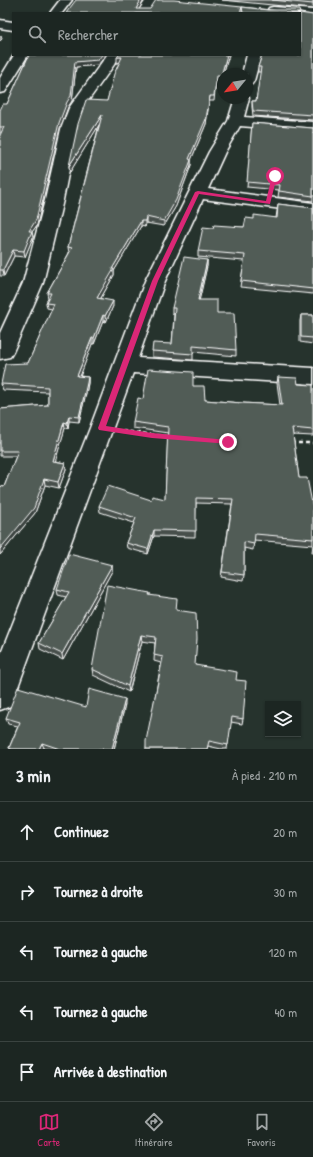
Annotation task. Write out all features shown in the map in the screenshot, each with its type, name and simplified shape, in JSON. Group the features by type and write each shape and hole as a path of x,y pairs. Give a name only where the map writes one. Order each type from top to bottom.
{"street":[{"path":"57,12 66,0"},
{"path":"144,12 152,0"},
{"path":"266,8 297,12"},
{"path":"301,12 313,14"},
{"path":"0,24 12,26"},
{"path":"2,352 33,283 54,200 69,129 76,108 113,56"},
{"path":"250,68 254,56"},
{"path":"0,89 15,57"},
{"path":"1,692 102,428 155,281 217,152 235,121 240,104"},
{"path":"235,121 313,127"},
{"path":"198,192 313,208"},
{"path":"125,366 313,376"}],"path":[{"path":"102,428 174,438"},
{"path":"290,444 313,443"}],"building":[{"path":"76,0 141,0 136,9 150,9 156,0 174,0 242,7 240,12 67,12"},
{"path":"272,0 313,0 313,4"},
{"path":"242,7 268,10 299,10 300,12 243,12"},
{"path":"301,13 313,15 313,115 253,111 252,104 253,101 256,101 261,67 258,67 262,56 301,56"},
{"path":"29,56 101,56 98,60 75,62 71,96 67,102 59,123 36,220 29,231 32,231 24,251 13,250 3,270 0,270 0,135 4,127 0,127 0,110 3,104 7,104"},
{"path":"227,56 223,68 217,68 214,96 210,96 206,119 189,159 191,160 176,200 164,221 146,217 145,221 141,221 112,269 114,269 97,298 113,301 105,316 103,315 77,376 88,377 87,383 79,417 69,416 67,423 64,422 53,461 65,463 58,482 44,479 34,508 0,549 0,486 4,487 18,451 0,451 0,409 48,405 48,387 1,384 5,364 28,363 54,304 46,303 51,293 47,293 72,248 68,247 102,115 69,166 78,124 86,100 107,101 114,74 122,57 117,57"},
{"path":"252,123 313,128 313,196 279,191 280,185 247,182"},
{"path":"278,204 313,208 313,289 241,281 245,255 198,251 203,227 213,228 214,225 244,227 246,218 254,219 254,215 277,218"},
{"path":"184,257 207,260 198,300 217,300 217,313 234,313 236,350 193,346 193,354 152,351 153,343 172,344 175,308 172,308"},
{"path":"301,315 313,315 313,338 301,337"},
{"path":"148,369 193,372 193,386 204,386 205,400 282,405 278,377 297,378 298,384 313,385 313,430 292,428 299,478 307,478 313,508 313,539 255,534 254,544 244,542 244,575 222,572 233,499 196,498 196,531 154,530 148,549 126,543 136,518 99,506 108,486 151,500 152,496 165,499 168,427 133,422 138,398 143,399"},
{"path":"69,554 112,565 62,654 39,643 69,592 57,589"},
{"path":"107,585 150,593 149,595 177,599 176,610 196,613 197,639 195,665 237,672 236,680 246,681 243,719 232,717 228,745 209,741 207,749 146,749 146,741 163,657 154,655 156,637 141,635 128,686 92,669"},
{"path":"18,687 86,707 89,689 125,699 112,749 60,749 42,743 39,749 9,748 20,722 6,718"}],"route":[{"path":"228,442 152,436 102,428 155,281 198,192 268,203 275,176"}]}
